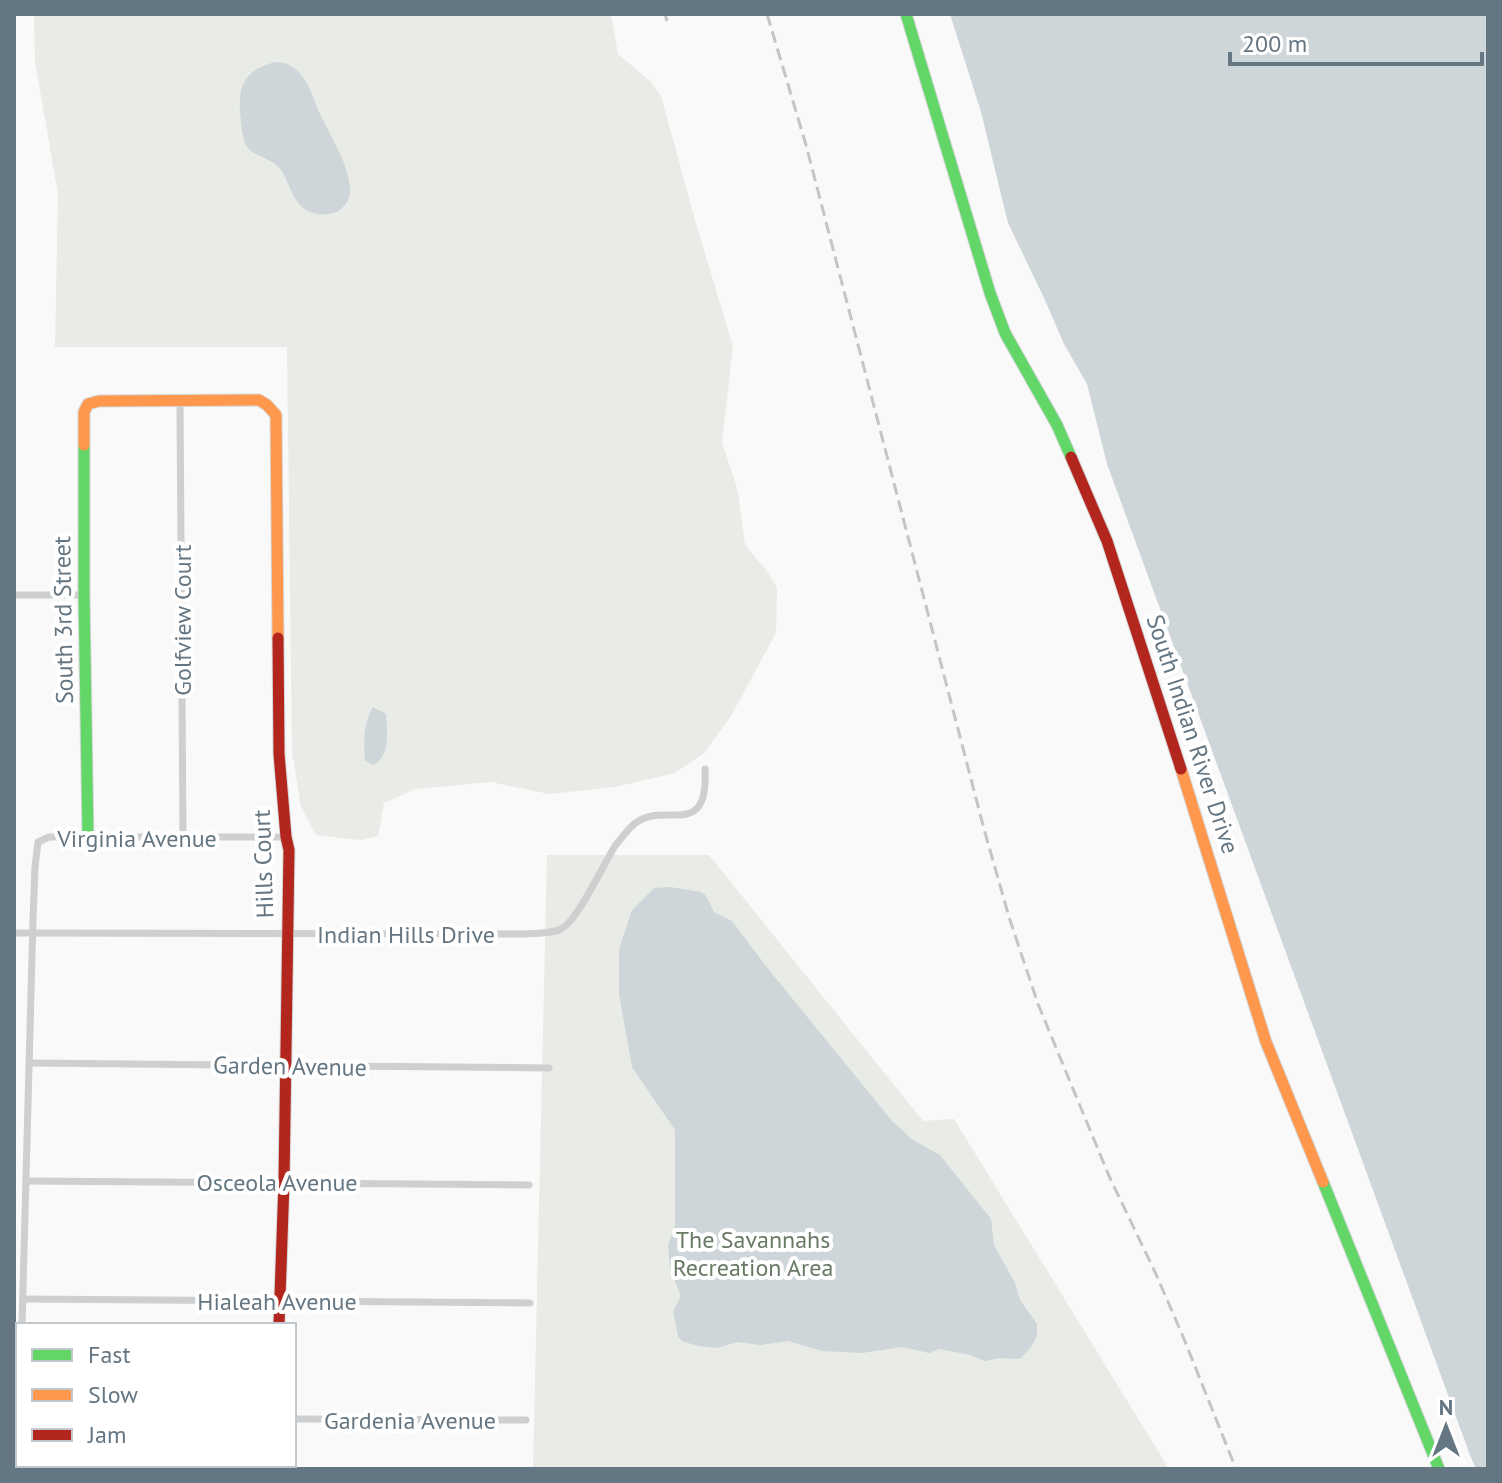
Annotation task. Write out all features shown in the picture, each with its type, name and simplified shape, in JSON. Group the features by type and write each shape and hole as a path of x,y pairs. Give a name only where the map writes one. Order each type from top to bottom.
{"main road":[{"name":"South Indian River Drive","path":"906,14 990,293 1005,333 1057,425 1107,541 1209,854 1266,1042 1439,1469"},
{"name":"Hills Court","path":"180,401 259,400 276,415 279,754 289,850 279,1323"},
{"name":"South 3rd Street","path":"88,838 84,412 88,404 99,401 180,401"}],"street":[{"name":"Golfview Court","path":"180,401 183,838"},
{"path":"14,595 84,595"},
{"name":"Indian Hills Drive","path":"14,933 553,932 565,927 574,916 616,845 634,823 650,816 689,815 698,807 704,796 705,769"},
{"name":"Virginia Avenue","path":"33,933 38,842 49,837 286,837"},
{"path":"22,1323 33,933"},
{"name":"Garden Avenue","path":"30,1063 549,1068"},
{"name":"Osceola Avenue","path":"26,1181 529,1185"},
{"name":"Hialeah Avenue","path":"23,1299 530,1303"},
{"name":"Gardenia Avenue","path":"296,1419 526,1420"}],"green space":[{"path":"34,14 611,14 618,54 651,82 661,96 733,346 722,443 738,491 745,545 777,588 776,633 731,716 704,753 675,773 615,787 549,794 491,782 415,789 384,803 378,836 360,840 316,835 301,807 292,752 287,347 55,347 58,194 35,61"},
{"name":"The Savannahs Recreation Area","path":"547,855 709,855 923,1121 954,1119 1169,1469 533,1469"}],"shaded area":[{"path":"950,14 1488,14 1488,1469 1476,1469 1470,1455 1107,464 1087,384 1064,344 1008,223 981,112"},
{"path":"276,62 297,70 305,80 344,162 350,189 348,200 336,212 318,214 303,208 278,166 254,153 246,144 242,133 241,91 248,76 255,70"},
{"path":"373,707 386,714 387,736 382,757 372,765 365,760 364,747 366,725"},
{"path":"654,888 701,892 714,912 732,921 893,1122 913,1140 940,1155 991,1219 994,1245 1015,1283 1020,1300 1037,1324 1037,1336 1020,1359 985,1361 940,1349 929,1353 902,1347 862,1353 822,1351 788,1341 761,1345 737,1342 717,1348 684,1342 678,1337 673,1311 681,1296 670,1269 668,1245 675,1226 675,1130 632,1067 619,994 619,949 632,910"}],"railway":[{"path":"665,14 667,21"},
{"path":"767,14 806,145 1009,917 1038,1004 1109,1176 1182,1334 1236,1469"}],"traffic: fast":[{"path":"906,14 990,293 1005,333 1057,425 1071,457"},
{"path":"84,445 88,838"},
{"path":"1323,1182 1439,1469"}],"traffic: slow":[{"path":"84,445 84,412 88,404 99,401 259,400 267,405 276,415 278,638"},
{"path":"1181,769 1266,1042 1323,1182"}],"traffic: jam":[{"path":"1071,457 1107,541 1181,769"},
{"path":"278,638 279,754 289,850 279,1323"}]}
